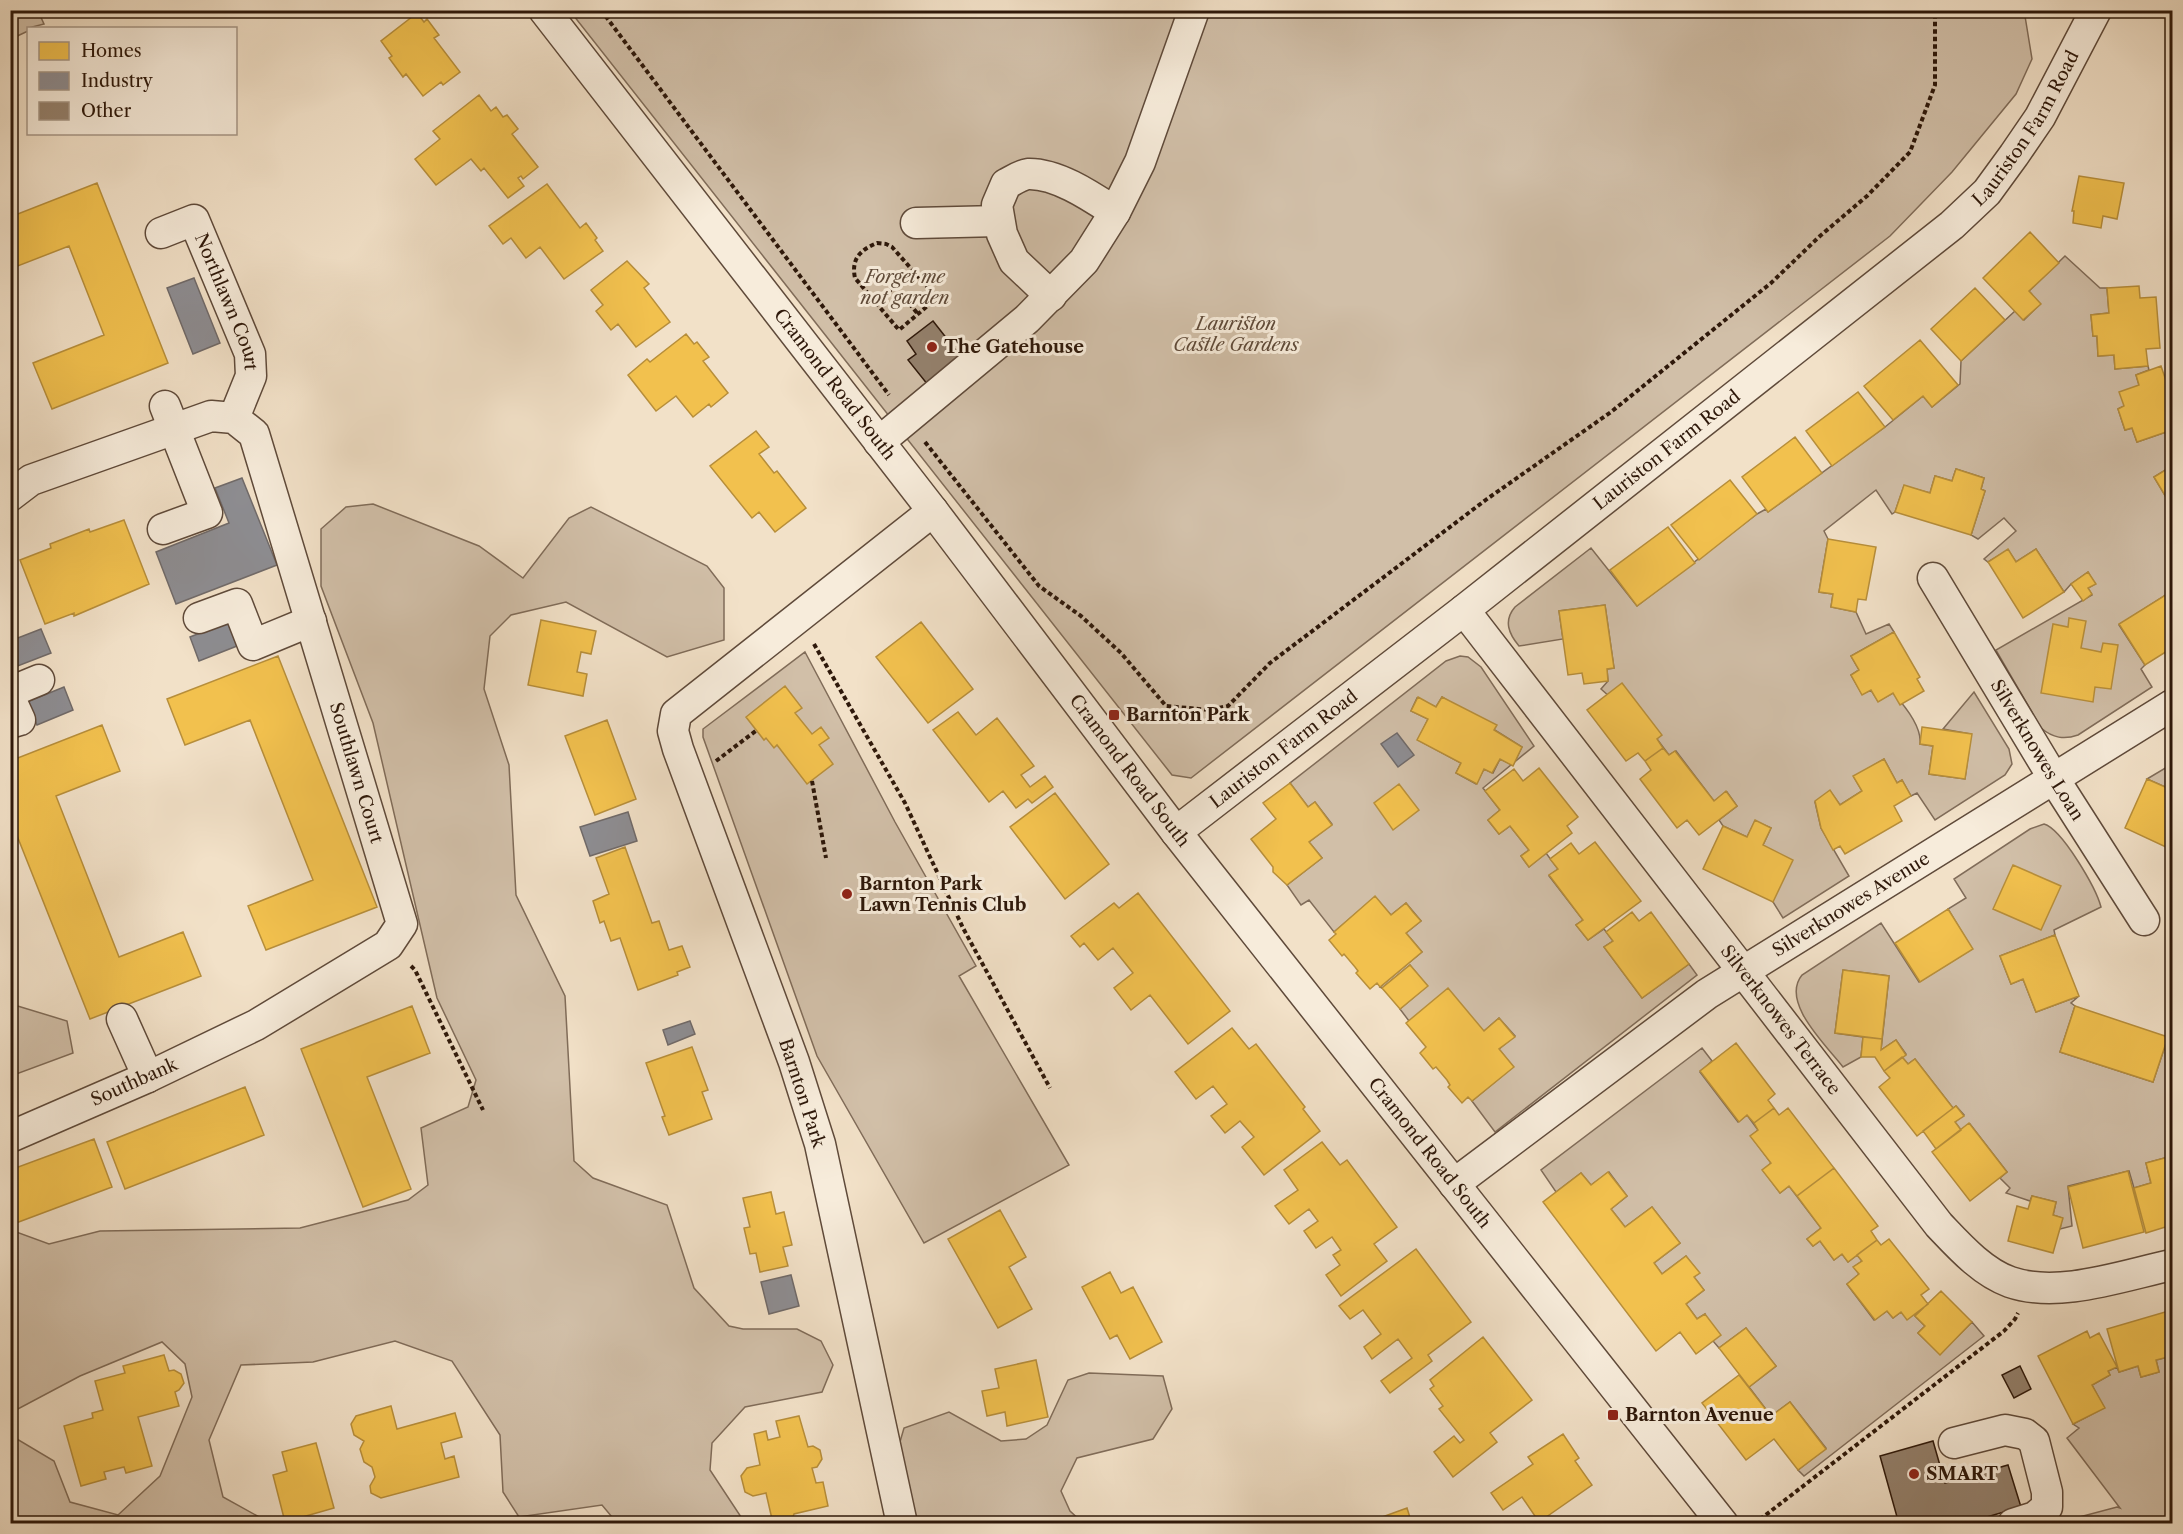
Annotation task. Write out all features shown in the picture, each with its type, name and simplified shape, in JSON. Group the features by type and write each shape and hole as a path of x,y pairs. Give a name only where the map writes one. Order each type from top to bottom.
{"street":[{"name":"Cramond Road South","path":"544,10 933,511 1176,832 1455,1184 1713,1520"},
{"path":"879,442 1027,319 1084,261 1116,212 1140,162 1194,10"},
{"name":"Lauriston Farm Road","path":"1176,832 1464,610 1952,225 1987,192 2040,117 2096,10"},
{"path":"1051,296 1014,261 1002,234 997,205 1006,184 1026,174 1047,177 1082,191 1116,212"},
{"name":"Northlawn Court","path":"161,233 194,220 250,354 251,376 234,418"},
{"path":"916,223 999,221"},
{"path":"10,496 31,480 169,418 211,416 234,418 254,434 311,621 252,645 237,604 199,618"},
{"path":"163,529 207,513 169,418"},
{"name":"Barnton Park","path":"902,1524 820,1144 794,1062 689,782 673,731 676,714 933,511"},
{"name":"Silverknowes Loan","path":"1933,578 2054,778 2144,920"},
{"name":"Silverknowes Terrace","path":"1464,610 1939,1225 1962,1250 1986,1269 2008,1282 2047,1289 2085,1284 2172,1265"},
{"name":"Southlawn Court","path":"311,621 395,935"},
{"path":"10,692 39,680"},
{"path":"10,698 20,720 10,723"},
{"name":"Silverknowes Avenue","path":"1455,1184 1707,994 2172,705"},
{"name":"Southbank","path":"10,1137 148,1077 256,1025 395,935"},
{"path":"122,1020 148,1077"},
{"path":"1954,1443 2006,1430 2025,1434 2034,1441 2048,1492 2047,1507 2035,1517 2013,1524"}],"path":[{"path":"601,10 908,420 1039,586 1081,616 1121,653 1166,706 1210,710 1228,706 1270,663 1487,499 1611,412 1771,283 1820,236 1867,196 1910,152 1935,85 1935,10"},
{"path":"877,243 886,244 892,247 913,271 937,298 899,330 855,278 853,269 856,256 877,243"},
{"path":"876,302 913,271"},
{"path":"894,286 918,314"},
{"path":"799,616 905,803 963,928 1050,1088"},
{"path":"689,782 757,730"},
{"path":"812,781 826,858"},
{"path":"395,935 415,970 483,1110"},
{"path":"1754,1524 2004,1331 2015,1319 2029,1287"}],"green space":[{"name":"Lauriston Castle Gardens","path":"2024,10 2032,59 2016,94 1952,172 1890,236 1191,778 1172,775 570,11"},
{"path":"10,11 38,11 44,24 27,27 27,31 11,39"},
{"path":"2065,256 2100,288 2107,288 2109,313 2091,315 2093,336 2097,336 2098,356 2114,355 2115,369 2148,366 2149,370 2136,375 2139,385 2124,406 2118,409 2125,430 2132,428 2137,442 2172,430 2172,466 2154,477 2172,507 2172,591 2119,625 2145,665 2141,669 2152,687 2078,735 2059,737 2045,731 2041,728 1996,650 2092,595 2088,588 2095,584 2088,572 2064,592 2036,549 2016,562 2008,550 1988,562 1984,559 2016,531 2004,518 1978,539 1971,535 1985,491 1981,489 1984,478 1956,469 1952,481 1935,476 1930,493 1904,486 1895,512 1892,514 1876,490 1824,531 1828,539 1819,592 1833,594 1831,607 1856,612 1866,634 1889,624 1894,632 1851,656 1859,670 1851,675 1862,694 1871,690 1878,701 1893,693 1903,704 1916,724 1920,744 1933,746 1929,774 1965,779 1971,734 1943,729 1974,692 2009,749 2012,764 2005,775 1935,820 1917,793 1911,796 1902,780 1897,783 1884,759 1854,777 1862,791 1840,805 1830,791 1815,802 1821,828 1849,876 1783,918 1773,902 1763,845 1771,828 1755,821 1747,837 1723,826 1719,820 1737,806 1727,792 1714,801 1676,751 1669,755 1657,739 1601,689 1608,681 1607,669 1614,668 1605,605 1559,611 1563,639 1519,646 1512,637 1509,627 1511,612 1591,548 1637,606 1757,514 1766,509 1768,512 1885,427 1923,396 1932,407 1960,384 1961,361 2015,311 2024,320 2040,304 2029,291"},
{"path":"373,504 479,546 523,578 569,518 591,507 707,566 724,588 724,640 667,657 566,602 511,615 490,636 484,689 509,765 516,895 565,996 574,1161 593,1178 667,1205 694,1288 729,1326 743,1329 797,1329 821,1341 833,1365 822,1392 745,1407 712,1443 710,1470 745,1523 617,1523 602,1505 519,1517 503,1492 500,1435 452,1361 395,1341 313,1362 241,1365 209,1440 223,1497 270,1523 25,1523 11,1510 11,1439 17,1439 54,1461 70,1502 118,1515 160,1476 192,1397 185,1364 162,1342 80,1376 16,1410 11,1410 11,1230 49,1244 100,1231 300,1228 408,1200 428,1185 421,1128 468,1107 476,1080 437,998 373,723 321,586 321,529 346,507"},
{"name":"Barnton Park Lawn Tennis Club","path":"805,652 895,822 976,966 959,976 1069,1165 924,1243 817,1056 703,737 703,729"},
{"path":"1460,656 1468,657 1481,667 1534,746 1514,762 1522,747 1442,697 1436,707 1417,698 1411,711 1428,719 1418,740 1461,763 1456,773 1476,784 1484,769 1493,773 1500,759 1512,764 1483,788 1500,810 1488,820 1499,834 1510,826 1529,850 1521,856 1529,867 1546,853 1558,869 1549,876 1583,920 1576,925 1588,940 1604,929 1613,941 1604,947 1642,998 1689,964 1697,975 1495,1132 1472,1101 1513,1067 1499,1049 1515,1036 1499,1018 1484,1031 1409,1021 1400,1009 1427,986 1410,965 1382,988 1380,987 1422,952 1406,933 1421,921 1406,903 1391,915 1375,897 1334,932 1309,900 1301,905 1287,885 1322,858 1309,842 1332,824 1315,802 1308,807 1290,783 1446,661"},
{"path":"2172,764 2172,790 2147,779"},
{"path":"2044,824 2060,836 2069,847 2086,874 2101,907 2054,930 2055,935 2000,956 2011,984 2023,979 2036,1012 2079,996 2071,1003 2075,1006 2060,1052 2153,1082 2168,1037 2172,1037 2172,1156 2146,1163 2151,1183 2134,1188 2129,1171 2068,1186 2072,1226 2060,1229 2062,1218 2053,1215 2056,1202 2032,1196 2030,1201 2006,1193 2010,1188 2000,1178 2007,1172 1970,1124 1961,1130 1955,1122 1964,1115 1956,1106 1953,1108 1915,1059 1908,1064 1902,1057 1906,1054 1896,1040 1881,1050 1889,976 1843,970 1835,1033 1863,1037 1861,1057 1843,1067 1808,1023 1797,998 1797,986 1802,975 1881,923 1919,982 1972,949 1948,909 1966,898 1954,879 2030,829"},
{"path":"11,1004 67,1021 73,1053 11,1076"},
{"path":"1702,1048 1712,1061 1700,1072 1738,1122 1747,1115 1758,1130 1751,1136 1771,1163 1763,1170 1780,1193 1789,1186 1821,1228 1807,1239 1813,1246 1820,1241 1834,1260 1842,1254 1848,1262 1857,1255 1862,1261 1854,1267 1859,1274 1847,1284 1874,1320 1887,1311 1893,1318 1901,1312 1928,1304 1915,1316 1925,1326 1918,1333 1940,1354 1972,1322 1984,1336 1804,1476 1798,1470 1826,1448 1790,1402 1771,1416 1749,1387 1776,1366 1746,1328 1719,1348 1713,1341 1705,1314 1697,1319 1686,1304 1704,1290 1694,1277 1699,1273 1686,1256 1662,1274 1654,1263 1680,1243 1652,1207 1625,1227 1611,1209 1627,1196 1609,1172 1591,1185 1581,1173 1556,1192 1541,1170"},
{"path":"2172,1356 2172,1523 2053,1524 2120,1508 2067,1438 2079,1428 2073,1424 2104,1408 2092,1385 2110,1375 2108,1371 2117,1367 2119,1372 2138,1366 2141,1377 2159,1372 2156,1360"},
{"path":"1089,1373 1163,1376 1172,1409 1153,1439 1077,1458 1061,1491 1070,1511 1083,1523 918,1523 897,1452 904,1428 949,1412 1001,1441 1026,1439 1047,1425 1068,1380"}],"building: Homes":[{"path":"417,13 424,22 427,19 439,35 434,38 460,72 443,85 441,82 423,96 406,74 403,77 389,58 392,56 381,41"},
{"path":"479,95 491,111 496,107 503,117 507,115 518,129 512,134 538,167 523,179 521,176 518,178 524,186 508,198 484,168 481,171 471,159 436,185 415,159 440,139 433,131"},
{"path":"2079,176 2124,183 2117,219 2103,216 2101,228 2073,223 2074,211 2072,211"},
{"path":"97,183 168,363 52,409 33,363 104,335 69,246 10,269 10,217"},
{"path":"547,184 580,228 586,223 603,251 564,279 540,247 526,258 511,238 503,244 489,226"},
{"path":"2030,232 2059,263 2029,291 2041,304 2023,320 1983,278"},
{"path":"627,261 649,284 644,288 670,322 636,347 618,324 611,330 596,311 603,305 591,290"},
{"path":"2139,286 2140,298 2156,297 2160,348 2146,349 2148,366 2115,369 2114,355 2098,356 2097,336 2093,336 2091,315 2109,313 2107,288"},
{"path":"1975,288 2005,320 1961,361 1931,329"},
{"path":"686,334 694,344 697,342 709,357 703,361 728,393 711,407 709,404 693,417 676,396 656,411 628,375 647,359 650,362"},
{"path":"1920,340 1958,385 1932,407 1923,396 1893,420 1864,386"},
{"path":"2161,366 2172,398 2172,430 2137,442 2132,428 2125,430 2118,409 2124,406 2119,392 2139,385 2136,375"},
{"path":"1858,392 1885,427 1832,466 1806,431"},
{"path":"756,431 769,447 759,454 774,473 777,471 806,508 775,532 759,512 752,518 710,466"},
{"path":"1795,437 1822,473 1768,512 1742,477"},
{"path":"2172,466 2172,507 2154,477"},
{"path":"1956,469 1984,478 1981,489 1985,491 1971,535 1895,512 1904,485 1930,493 1935,476 1952,481"},
{"path":"1730,480 1757,514 1699,560 1671,525"},
{"path":"124,520 149,584 74,616 74,613 45,624 20,560 51,548 50,544 89,529 90,532"},
{"path":"1668,527 1695,563 1637,606 1610,570"},
{"path":"1828,539 1876,547 1866,600 1858,599 1856,612 1831,607 1833,594 1819,592"},
{"path":"2008,549 2016,562 2036,549 2064,592 2023,618 1988,562"},
{"path":"2088,572 2096,584 2088,588 2092,594 2083,601 2071,584"},
{"path":"2172,591 2172,648 2145,665 2119,624"},
{"path":"1605,605 1614,668 1607,669 1608,681 1584,684 1582,673 1568,675 1559,611"},
{"path":"2069,618 2086,621 2081,648 2101,652 2103,643 2118,645 2111,689 2095,687 2093,702 2041,693 2053,624 2068,627"},
{"path":"541,620 596,631 591,654 581,652 577,672 587,674 583,696 528,685"},
{"path":"921,622 973,689 928,723 876,657"},
{"path":"1894,632 1920,677 1917,679 1924,691 1900,705 1893,693 1878,702 1871,690 1862,695 1851,675 1859,670 1851,656"},
{"path":"278,656 377,907 266,950 248,906 313,880 250,720 185,745 167,699"},
{"path":"1622,683 1662,735 1657,739 1663,748 1645,761 1638,753 1626,761 1587,710"},
{"path":"785,686 802,708 795,713 812,734 821,727 829,738 819,745 833,764 807,784 777,745 774,748 766,738 764,740 746,717"},
{"path":"1418,697 1436,707 1442,697 1497,725 1494,730 1522,747 1513,766 1500,759 1492,773 1484,769 1477,784 1456,773 1461,763 1417,740 1428,719 1411,711"},
{"path":"958,712 976,735 997,718 1034,766 1021,775 1030,787 1045,776 1053,787 1032,803 1028,799 1016,808 1003,791 989,802 933,730"},
{"path":"607,720 636,799 595,815 565,736"},
{"path":"102,725 120,771 56,796 119,957 183,932 201,976 90,1019 10,818 10,761"},
{"path":"1922,727 1972,734 1965,779 1929,774 1933,746 1920,744"},
{"path":"1663,748 1669,755 1675,751 1714,801 1726,791 1737,806 1699,835 1687,820 1677,828 1640,779 1651,770 1645,761"},
{"path":"1884,759 1897,783 1902,780 1911,796 1894,806 1902,821 1845,854 1840,846 1833,850 1821,828 1815,801 1830,790 1840,805 1862,791 1853,776"},
{"path":"1539,768 1578,817 1567,826 1572,833 1529,867 1521,856 1529,850 1510,826 1499,834 1488,820 1500,810 1485,791 1514,769 1523,781"},
{"path":"2147,779 2172,790 2172,839 2168,848 2125,828"},
{"path":"1290,783 1308,807 1315,802 1332,825 1309,842 1322,858 1287,885 1273,872 1273,867 1251,839 1276,819 1263,803"},
{"path":"1399,784 1419,810 1393,830 1374,803"},
{"path":"1055,793 1109,864 1065,899 1010,827"},
{"path":"1755,820 1771,828 1763,845 1793,860 1773,902 1703,869 1723,826 1747,837"},
{"path":"1595,842 1641,901 1588,940 1576,925 1583,920 1549,875 1558,869 1550,859 1571,843 1579,854"},
{"path":"625,847 652,923 659,921 669,950 682,946 690,967 677,972 678,975 638,990 620,938 611,941 604,921 600,923 593,901 609,894 596,858"},
{"path":"2013,865 2061,886 2041,930 1993,909"},
{"path":"1138,893 1230,1011 1188,1044 1150,995 1131,1010 1114,988 1133,973 1113,948 1098,960 1084,943 1080,947 1071,936 1114,903 1119,908"},
{"path":"1375,896 1391,915 1406,903 1421,921 1406,933 1422,952 1380,987 1377,983 1370,989 1356,973 1358,971 1355,967 1329,940 1336,934 1334,932"},
{"path":"1948,909 1973,949 1920,982 1895,943"},
{"path":"1632,912 1639,921 1651,912 1689,964 1642,998 1604,947 1613,941 1606,932"},
{"path":"2055,935 2079,996 2036,1012 2023,979 2011,984 2000,956"},
{"path":"1410,965 1428,986 1400,1009 1382,988"},
{"path":"1843,970 1889,976 1882,1039 1835,1033"},
{"path":"1448,988 1484,1031 1499,1018 1515,1037 1499,1049 1514,1067 1472,1101 1468,1097 1462,1103 1448,1087 1450,1085 1447,1080 1436,1067 1433,1069 1420,1053 1426,1047 1406,1023"},
{"path":"412,1006 430,1053 367,1077 411,1189 363,1207 301,1049"},
{"path":"2075,1006 2168,1037 2153,1082 2060,1052"},
{"path":"1232,1028 1249,1049 1256,1044 1305,1107 1303,1109 1320,1131 1264,1175 1242,1147 1254,1137 1240,1121 1225,1133 1211,1116 1227,1104 1213,1086 1196,1099 1175,1072"},
{"path":"1863,1037 1882,1039 1881,1050 1896,1040 1906,1055 1884,1071 1875,1057 1861,1057"},
{"path":"1736,1043 1775,1094 1768,1100 1774,1108 1754,1123 1747,1115 1739,1122 1700,1071"},
{"path":"692,1047 708,1090 702,1092 712,1119 669,1135 662,1117 665,1116 646,1063"},
{"path":"1902,1057 1908,1064 1915,1059 1953,1108 1917,1136 1879,1087 1890,1078 1884,1071"},
{"path":"245,1087 264,1135 125,1189 107,1142"},
{"path":"1956,1106 1964,1116 1955,1122 1961,1130 1936,1149 1923,1131"},
{"path":"1774,1108 1779,1115 1788,1108 1834,1168 1797,1196 1789,1186 1780,1193 1762,1170 1771,1163 1750,1136 1758,1130 1754,1123"},
{"path":"1969,1123 2007,1172 1970,1201 1932,1152"},
{"path":"94,1139 112,1187 16,1223 10,1208 10,1170"},
{"path":"1322,1142 1340,1165 1347,1160 1397,1227 1374,1244 1387,1261 1341,1296 1326,1275 1340,1265 1333,1255 1341,1250 1332,1237 1316,1248 1304,1231 1318,1221 1309,1209 1289,1224 1275,1206 1298,1190 1284,1170"},
{"path":"2172,1156 2172,1225 2146,1233 2134,1188 2151,1183 2146,1163"},
{"path":"1834,1168 1878,1226 1871,1231 1877,1240 1848,1262 1842,1254 1834,1260 1820,1241 1813,1246 1807,1239 1821,1228 1797,1196"},
{"path":"2128,1171 2144,1232 2083,1248 2068,1187"},
{"path":"1608,1172 1627,1196 1611,1209 1625,1227 1652,1207 1680,1243 1654,1263 1662,1274 1686,1256 1700,1273 1694,1277 1704,1290 1686,1304 1697,1319 1705,1314 1721,1335 1696,1354 1680,1332 1656,1351 1543,1202 1581,1173 1591,1185"},
{"path":"771,1192 776,1214 784,1212 792,1245 783,1247 788,1266 760,1272 756,1253 750,1254 744,1228 750,1227 743,1198"},
{"path":"2032,1196 2056,1202 2053,1215 2063,1218 2053,1253 2008,1241 2017,1206 2028,1209"},
{"path":"1000,1210 1026,1257 1009,1267 1032,1309 998,1328 948,1239"},
{"path":"1889,1239 1929,1289 1921,1295 1928,1304 1907,1320 1901,1312 1893,1318 1887,1311 1875,1320 1847,1284 1859,1274 1853,1267 1862,1261 1857,1255 1877,1240 1881,1245"},
{"path":"1416,1249 1471,1322 1428,1355 1432,1361 1390,1393 1381,1381 1412,1358 1398,1339 1372,1359 1364,1347 1381,1334 1363,1310 1350,1319 1339,1306"},
{"path":"1110,1272 1121,1293 1133,1287 1162,1342 1130,1359 1117,1335 1110,1339 1082,1287"},
{"path":"1941,1291 1972,1322 1940,1355 1918,1333 1925,1326 1915,1316"},
{"path":"2172,1310 2172,1356 2156,1360 2159,1372 2141,1377 2138,1366 2119,1372 2107,1329"},
{"path":"1746,1328 1776,1366 1749,1387 1719,1348"},
{"path":"2087,1331 2090,1338 2099,1333 2117,1367 2108,1371 2110,1375 2092,1385 2105,1408 2073,1424 2038,1356"},
{"path":"1483,1337 1532,1400 1490,1433 1497,1442 1453,1477 1434,1452 1454,1436 1460,1443 1464,1440 1439,1409 1443,1406 1430,1389 1434,1386 1430,1380"},
{"path":"164,1355 169,1371 174,1370 181,1374 184,1383 175,1392 179,1406 138,1417 152,1466 126,1473 124,1467 104,1472 106,1479 81,1486 64,1426 93,1418 92,1413 103,1410 95,1381 125,1373 123,1366"},
{"path":"1036,1360 1048,1417 1007,1426 1005,1412 987,1416 982,1391 999,1388 995,1369"},
{"path":"1739,1375 1771,1416 1790,1402 1826,1449 1798,1470 1774,1439 1746,1460 1702,1403"},
{"path":"391,1406 397,1429 455,1413 462,1437 441,1443 445,1459 454,1456 459,1477 381,1498 371,1493 370,1486 375,1477 372,1467 364,1462 360,1449 364,1441 354,1435 351,1424 356,1416"},
{"path":"799,1416 808,1447 813,1446 820,1450 822,1459 817,1467 812,1468 816,1483 823,1482 828,1506 794,1514 791,1523 782,1524 777,1518 772,1519 766,1493 753,1496 745,1492 741,1476 747,1468 760,1465 754,1434 766,1431 768,1440 780,1437 776,1421"},
{"path":"1563,1434 1579,1458 1575,1461 1592,1485 1539,1522 1522,1497 1503,1510 1491,1493 1533,1464 1528,1457"},
{"path":"316,1443 334,1508 285,1522 273,1475 287,1471 282,1452"},
{"path":"1407,1508 1412,1524 1363,1524"},
{"path":"605,1519 606,1524 589,1524"}],"building: Industry":[{"path":"194,278 220,343 193,354 167,288"},
{"path":"242,478 277,565 176,604 156,552 229,523 215,488"},
{"path":"228,622 237,646 199,661 190,637"},
{"path":"41,629 51,653 10,669 10,641"},
{"path":"64,687 73,710 37,725 27,702"},
{"path":"1397,733 1414,755 1398,767 1381,744"},
{"path":"628,812 637,841 590,856 580,827"},
{"path":"690,1021 695,1034 668,1045 663,1030"},
{"path":"791,1275 799,1306 769,1314 761,1282"}],"building: Other":[{"name":"The Gatehouse","path":"933,321 962,358 928,385 908,360 916,354 907,341"},
{"path":"2020,1366 2031,1389 2014,1398 2002,1375"},
{"name":"SMART","path":"1933,1441 1945,1483 2008,1465 2021,1507 1963,1524 1899,1524 1880,1456"}],"place":[{"name":"The Gatehouse","path":"932,347"},
{"name":"Barnton Park","path":"1114,715"},
{"name":"Barnton Park Lawn Tennis Club","path":"847,894"},
{"name":"Barnton Avenue","path":"1613,1415"},
{"name":"SMART","path":"1914,1474"}],"park label":[{"name":"Forget me not garden","path":"905,287"}]}
